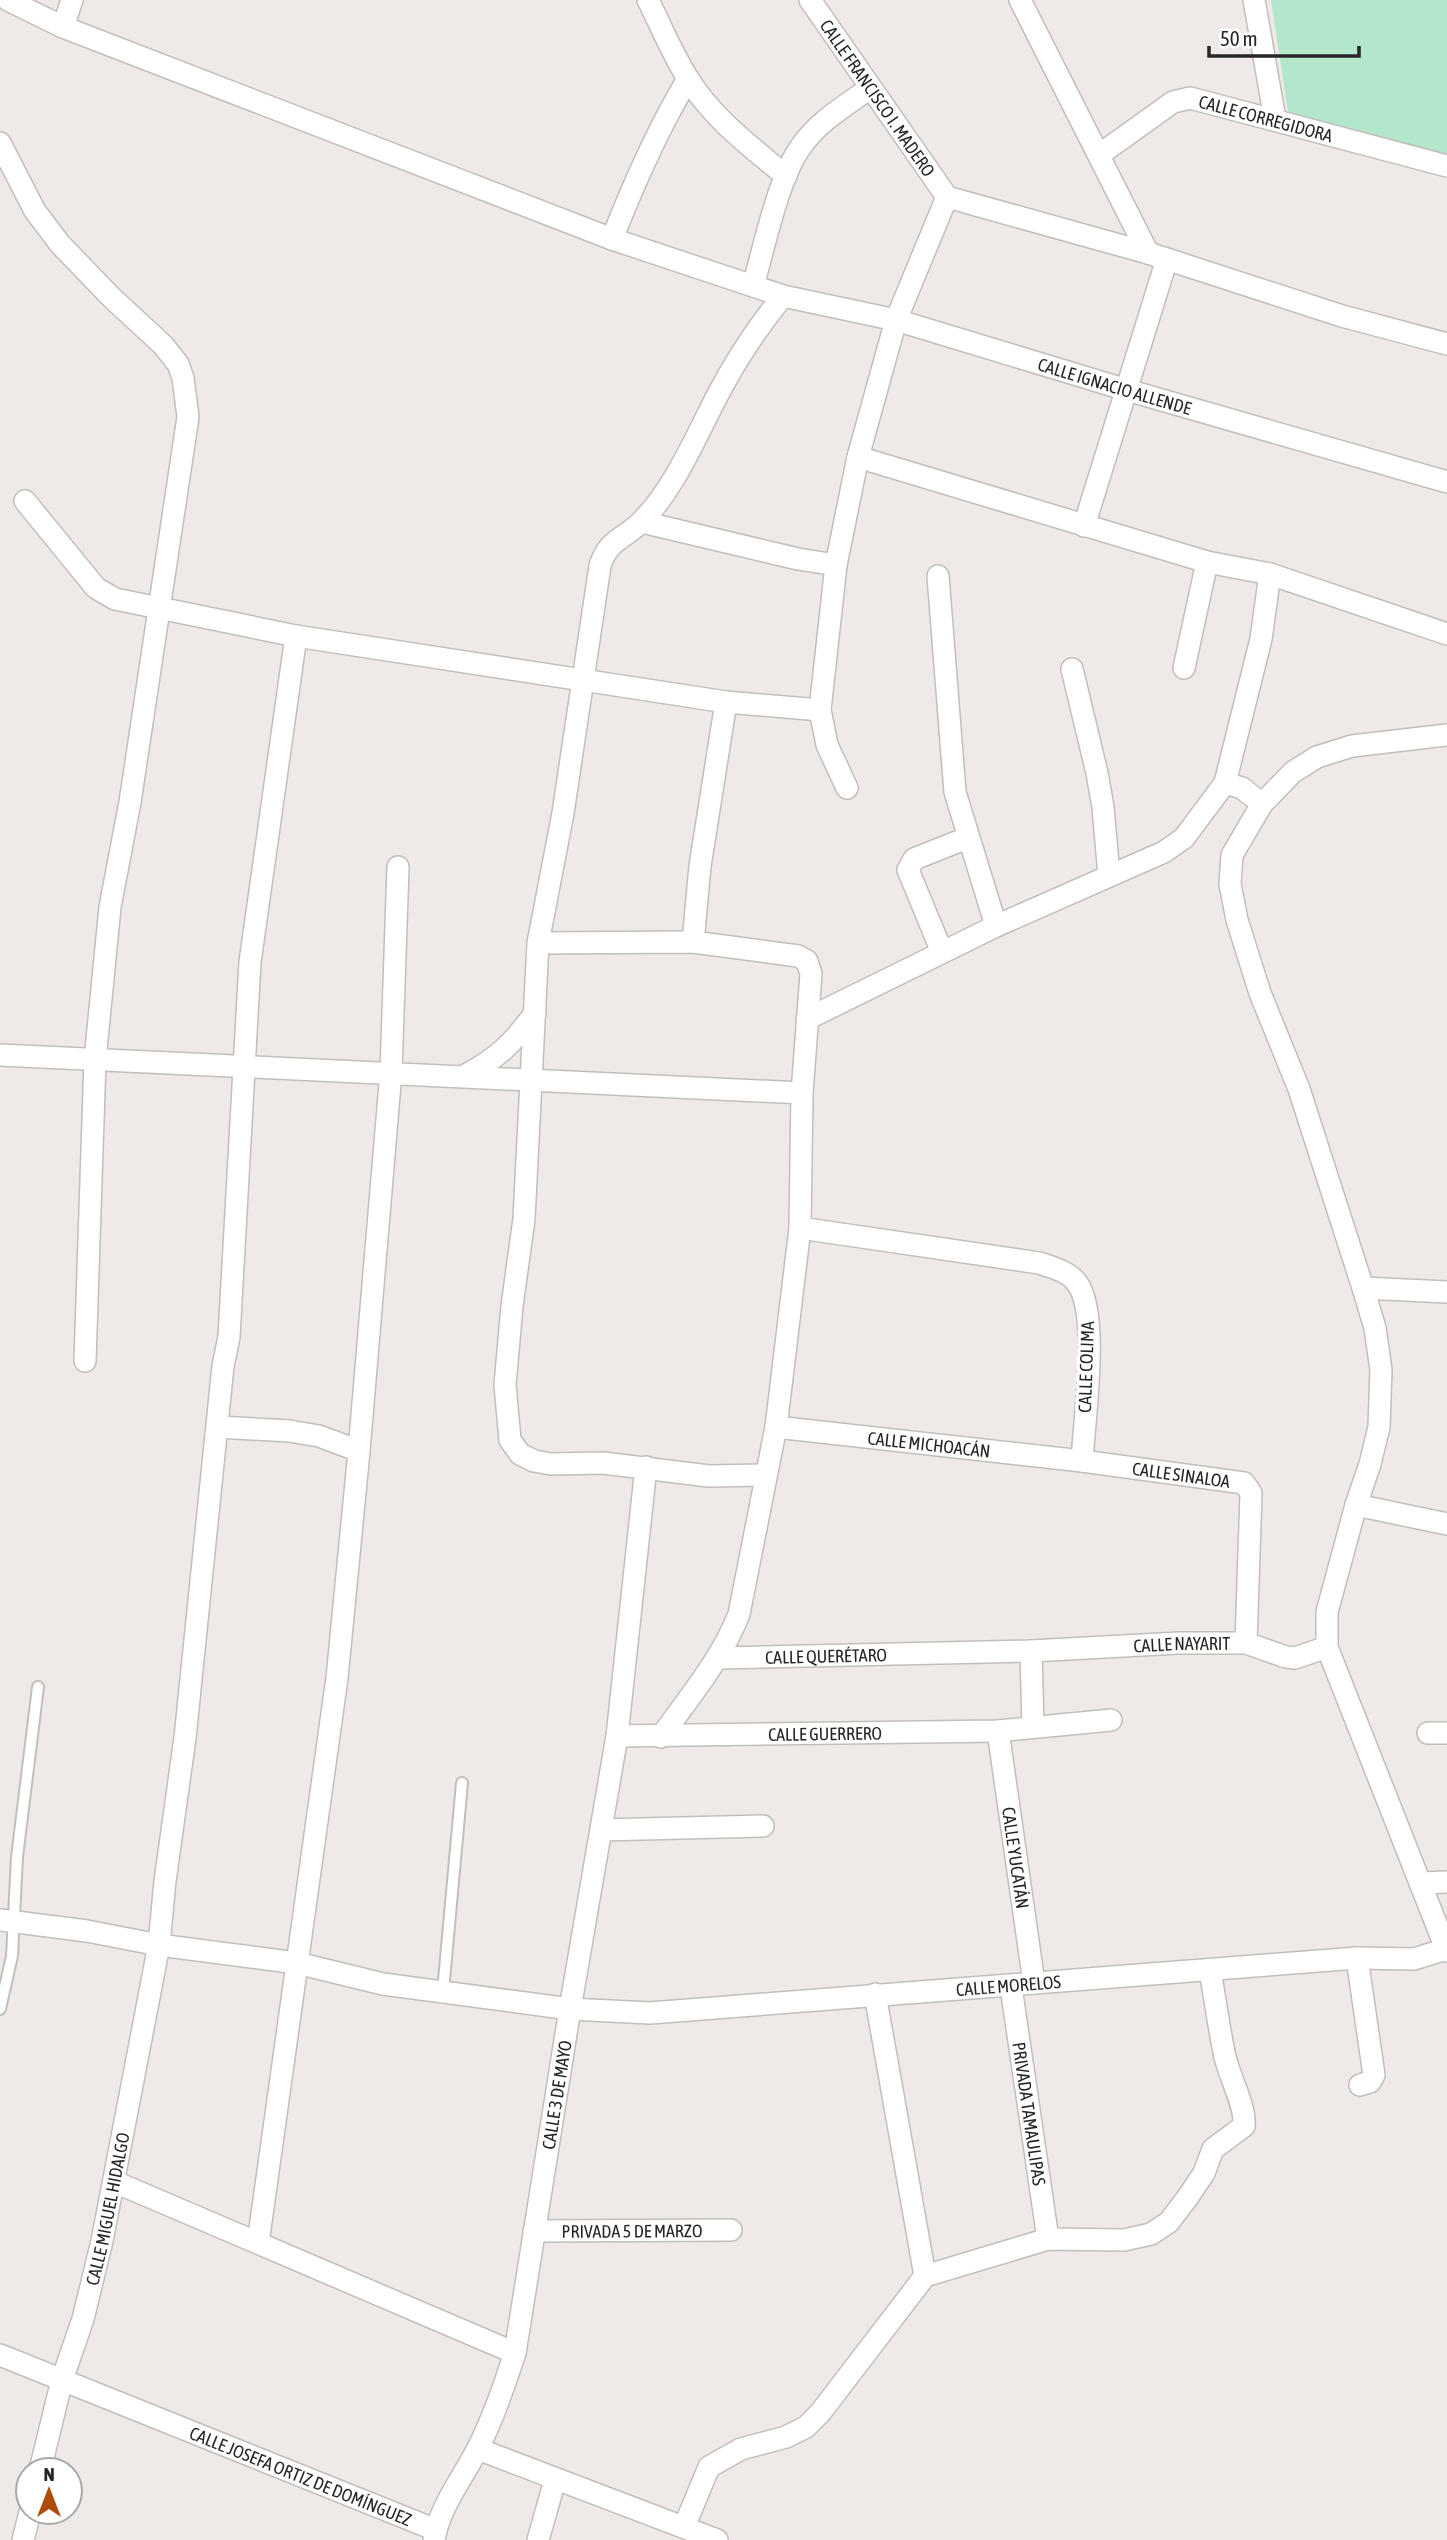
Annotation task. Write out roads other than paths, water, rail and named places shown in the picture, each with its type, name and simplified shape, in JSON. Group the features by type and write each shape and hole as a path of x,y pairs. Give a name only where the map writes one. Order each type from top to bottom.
{"street":[{"name":"CALLE IGNACIO ALLENDE","path":"8,0 63,27 612,239 783,296 896,320 1447,482"},
{"path":"63,27 72,0"},
{"path":"648,0 688,79 718,116 786,176"},
{"name":"CALLE FRANCISCO I. MADERO","path":"810,0 947,197"},
{"path":"1020,0 1099,155 1158,256 1127,390 1084,526"},
{"path":"1254,0 1275,119"},
{"path":"612,239 663,120 688,79"},
{"path":"753,286 786,176 799,149 817,127 870,88"},
{"name":"CALLE CORREGIDORA","path":"1099,155 1173,102 1190,98 1447,166"},
{"path":"0,143 34,211 60,244 111,297 163,345 178,364 183,378 188,417 130,802 110,907 95,1060 85,1361"},
{"path":"847,788 827,745 820,710 836,565 858,457 896,320 947,197 1158,256 1342,316 1447,344"},
{"path":"766,1475 709,1476 603,1463 543,1462 520,1454 510,1440 505,1385 524,1219 538,943 563,813 604,554 612,542 642,522 692,446 747,344 783,296"},
{"path":"858,457 1207,562 1270,575 1447,634"},
{"path":"25,501 74,563 104,594 159,609 296,636 726,702 820,710"},
{"path":"642,522 798,559 836,565"},
{"path":"1184,668 1207,562"},
{"path":"1270,575 1246,794 1232,855 1230,884 1237,920 1260,993 1298,1089 1363,1288 1375,1328 1381,1370 1379,1427 1327,1612 1324,1648 1420,1883 1444,1951"},
{"path":"937,576 955,792 996,926"},
{"name":"CALLE MIGUEL HIDALGO","path":"43,2456 62,2380 83,2319 115,2182 159,1945 185,1738 223,1366 229,1336 250,962 296,636"},
{"path":"1072,669 1103,807 1108,876"},
{"path":"693,942 700,866 726,702"},
{"path":"807,1019 996,926 1164,852 1246,794 1293,772 1317,757 1352,746 1447,735"},
{"path":"942,952 908,870 914,859 967,838"},
{"path":"258,2243 337,1678 391,1072 398,867"},
{"path":"538,943 693,942 797,956 807,961 810,974 802,1093 800,1228 776,1427 739,1614 718,1658 661,1737"},
{"path":"464,1076 483,1066 511,1044 535,1013"},
{"path":"0,1055 802,1093"},
{"name":"CALLE COLIMA","path":"800,1228 1040,1264 1072,1277 1086,1299 1090,1323 1082,1461"},
{"path":"1363,1288 1447,1292"},
{"path":"218,1427 289,1431 319,1436 359,1451"},
{"name":"CALLE MICHOACÁN","path":"776,1427 1082,1461"},
{"name":"CALLE SINALOA","path":"1082,1461 1241,1482 1247,1485 1251,1493 1246,1643"},
{"name":"CALLE 3 DE MAYO","path":"478,2449 499,2403 515,2353 617,1736 646,1467"},
{"path":"1356,1505 1447,1524"},
{"name":"CALLE NAYARIT","path":"1031,1651 1180,1643 1246,1643 1295,1658 1324,1648"},
{"path":"1031,1651 1033,1727"},
{"name":"CALLE QUERÉTARO","path":"718,1658 1031,1651"},
{"name":"CALLE GUERRERO","path":"617,1736 998,1731 1111,1720"},
{"name":"CALLE YUCATÁN","path":"998,1731 1034,1983"},
{"path":"601,1830 763,1826"},
{"path":"1420,1883 1447,1882"},
{"name":"CALLE MORELOS","path":"7,1921 298,1963 383,1984 570,2009 650,2012 875,1994 1011,1987 1357,1958 1415,1959 1444,1951"},
{"path":"1357,1958 1374,2075 1370,2082 1360,2085"},
{"path":"684,2527 709,2467 740,2449 786,2437 806,2427 820,2413 925,2276 1048,2239 1124,2240 1151,2234 1169,2222 1204,2173 1213,2150 1244,2126 1244,2109 1237,2098 1225,2059 1210,1970"},
{"name":"PRIVADA TAMAULIPAS","path":"1011,1987 1048,2239"},
{"path":"875,1994 925,2276"},
{"path":"115,2182 515,2353"},
{"name":"PRIVADA 5 DE MARZO","path":"534,2231 731,2230"},
{"name":"CALLE JOSEFA ORTIZ DE DOMÍNGUEZ","path":"0,2355 435,2535 478,2449"},
{"path":"478,2449 717,2540"},
{"path":"538,2540 555,2480"}],"lane":[{"path":"0,2008 12,1956 7,1921 38,1687"},
{"path":"443,1991 462,1783"}]}
